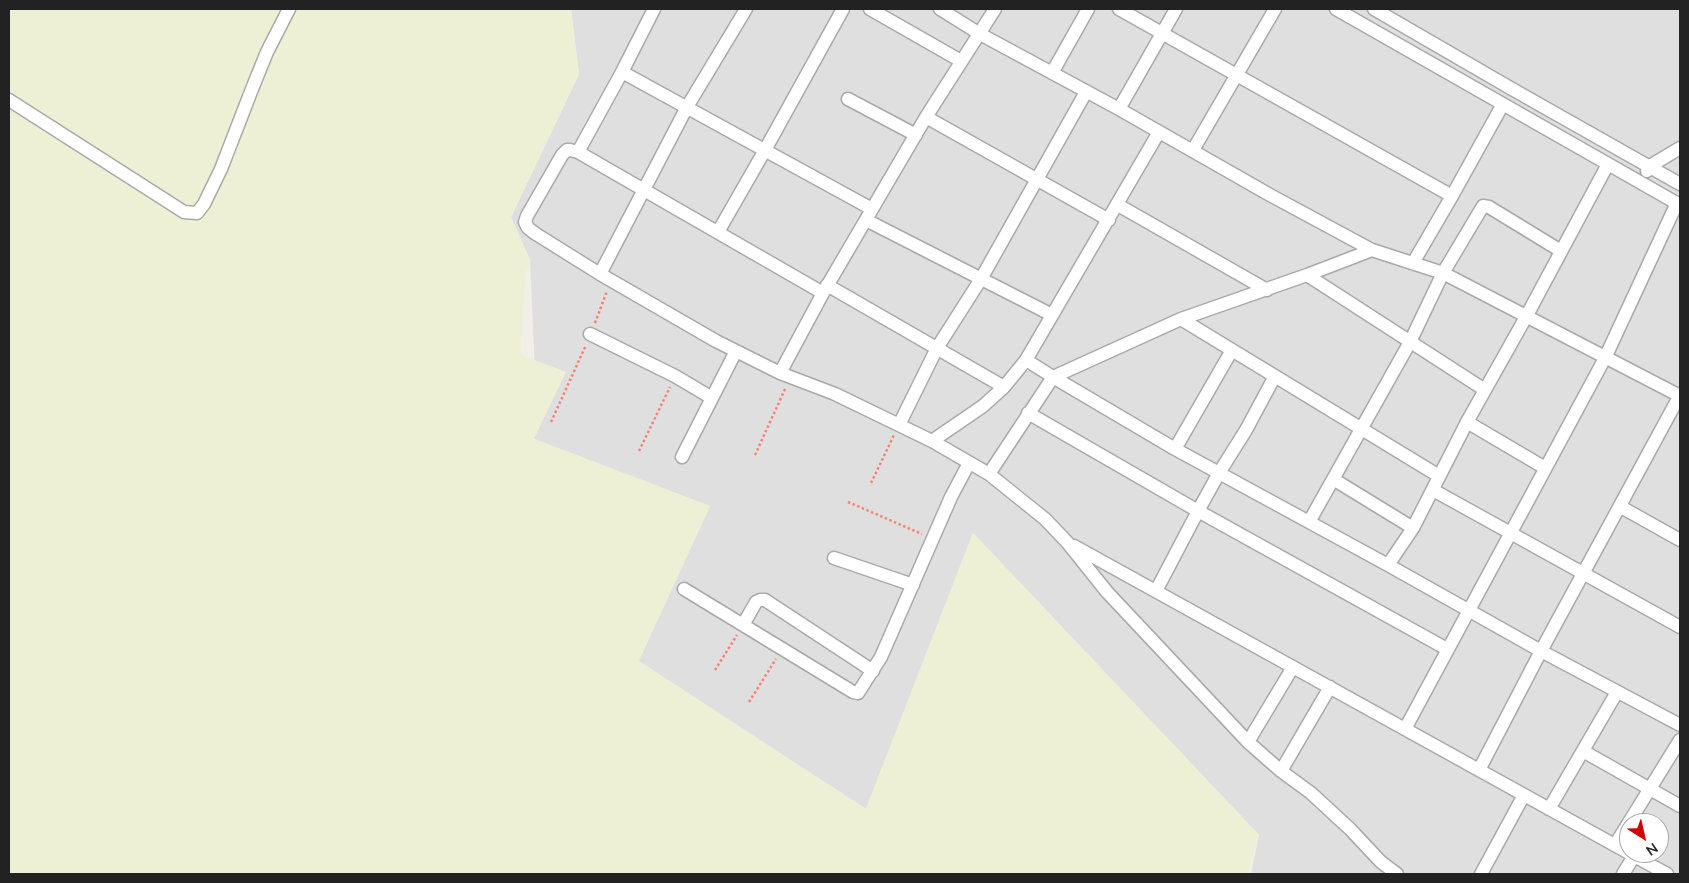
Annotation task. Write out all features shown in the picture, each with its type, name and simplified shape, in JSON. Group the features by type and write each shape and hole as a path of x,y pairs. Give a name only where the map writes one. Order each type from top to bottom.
{"street":[{"path":"9,100 184,212 197,212 204,204 221,169 259,71 289,9"},
{"path":"578,152 654,9"},
{"path":"605,277 644,191 687,107 746,9"},
{"path":"718,232 844,9"},
{"path":"870,9 960,61"},
{"path":"940,9 980,34 1372,250 1443,273 1680,396 1541,651 1479,770"},
{"path":"785,375 825,289 960,61 980,34 995,9"},
{"path":"1052,73 1088,9"},
{"path":"1119,9 1452,196"},
{"path":"1119,109 1176,9"},
{"path":"1193,150 1276,9"},
{"path":"1336,9 1679,204 1605,358 1405,729"},
{"path":"1374,9 1680,184"},
{"path":"622,72 765,150 869,215 981,279 1052,315"},
{"path":"899,425 938,348 981,279 1086,92"},
{"path":"848,98 916,135"},
{"path":"1413,263 1503,104"},
{"path":"926,117 1109,220"},
{"path":"932,441 984,406 1004,387 1026,360 1160,132"},
{"path":"1640,181 1650,166 1680,148"},
{"path":"1004,387 938,348 718,232 578,152 567,150 562,155 526,216 525,222 528,228 536,234 605,277 736,351 785,375 835,394 932,441 989,474 1045,519 1067,542 1107,592 1248,742 1281,771 1311,793 1350,829 1381,862 1397,874"},
{"path":"1388,565 1413,528 1467,422 1608,164"},
{"path":"1118,205 1267,290"},
{"path":"1309,522 1410,342 1443,273 1483,206 1489,207 1561,252"},
{"path":"989,474 1053,377 1181,319 1307,276 1372,250"},
{"path":"1307,276 1485,390"},
{"path":"1181,319 1439,476"},
{"path":"590,334 675,376 712,398"},
{"path":"1175,449 1232,350"},
{"path":"682,457 736,351"},
{"path":"1026,360 1175,449 1541,651 1680,725"},
{"path":"1156,591 1198,511 1246,430 1274,376"},
{"path":"1028,413 1198,511 1447,649"},
{"path":"1467,422 1545,468"},
{"path":"684,589 853,692 858,693 881,657 969,463"},
{"path":"1333,479 1413,528"},
{"path":"1433,490 1680,627"},
{"path":"1620,507 1680,540"},
{"path":"1067,542 1619,848"},
{"path":"834,558 913,585"},
{"path":"744,625 756,602 765,600 873,670"},
{"path":"1248,742 1293,667"},
{"path":"1281,771 1330,688"},
{"path":"1549,809 1617,692"},
{"path":"1615,846 1680,740"},
{"path":"1583,751 1680,806"},
{"path":"1481,874 1524,795"},
{"path":"1623,874 1630,863"},
{"path":"1647,863 1667,874"}],"path":[{"path":"551,422 590,334 605,277"},
{"path":"754,455 785,375"},
{"path":"639,450 675,376"},
{"path":"871,483 899,425"},
{"path":"848,502 933,539"},
{"path":"715,670 744,625"},
{"path":"749,702 782,649"}],"shaded area":[{"path":"571,9 1680,9 1680,874 1251,874 1259,835 973,533 866,809 638,661 710,506 534,439 535,374 530,260 511,217 579,74"}],"green space":[{"path":"9,9 571,9 579,74 511,217 530,260 525,276 521,355 566,372 534,439 710,506 639,661 866,809 973,533 1259,835 1247,874 9,874"}]}
